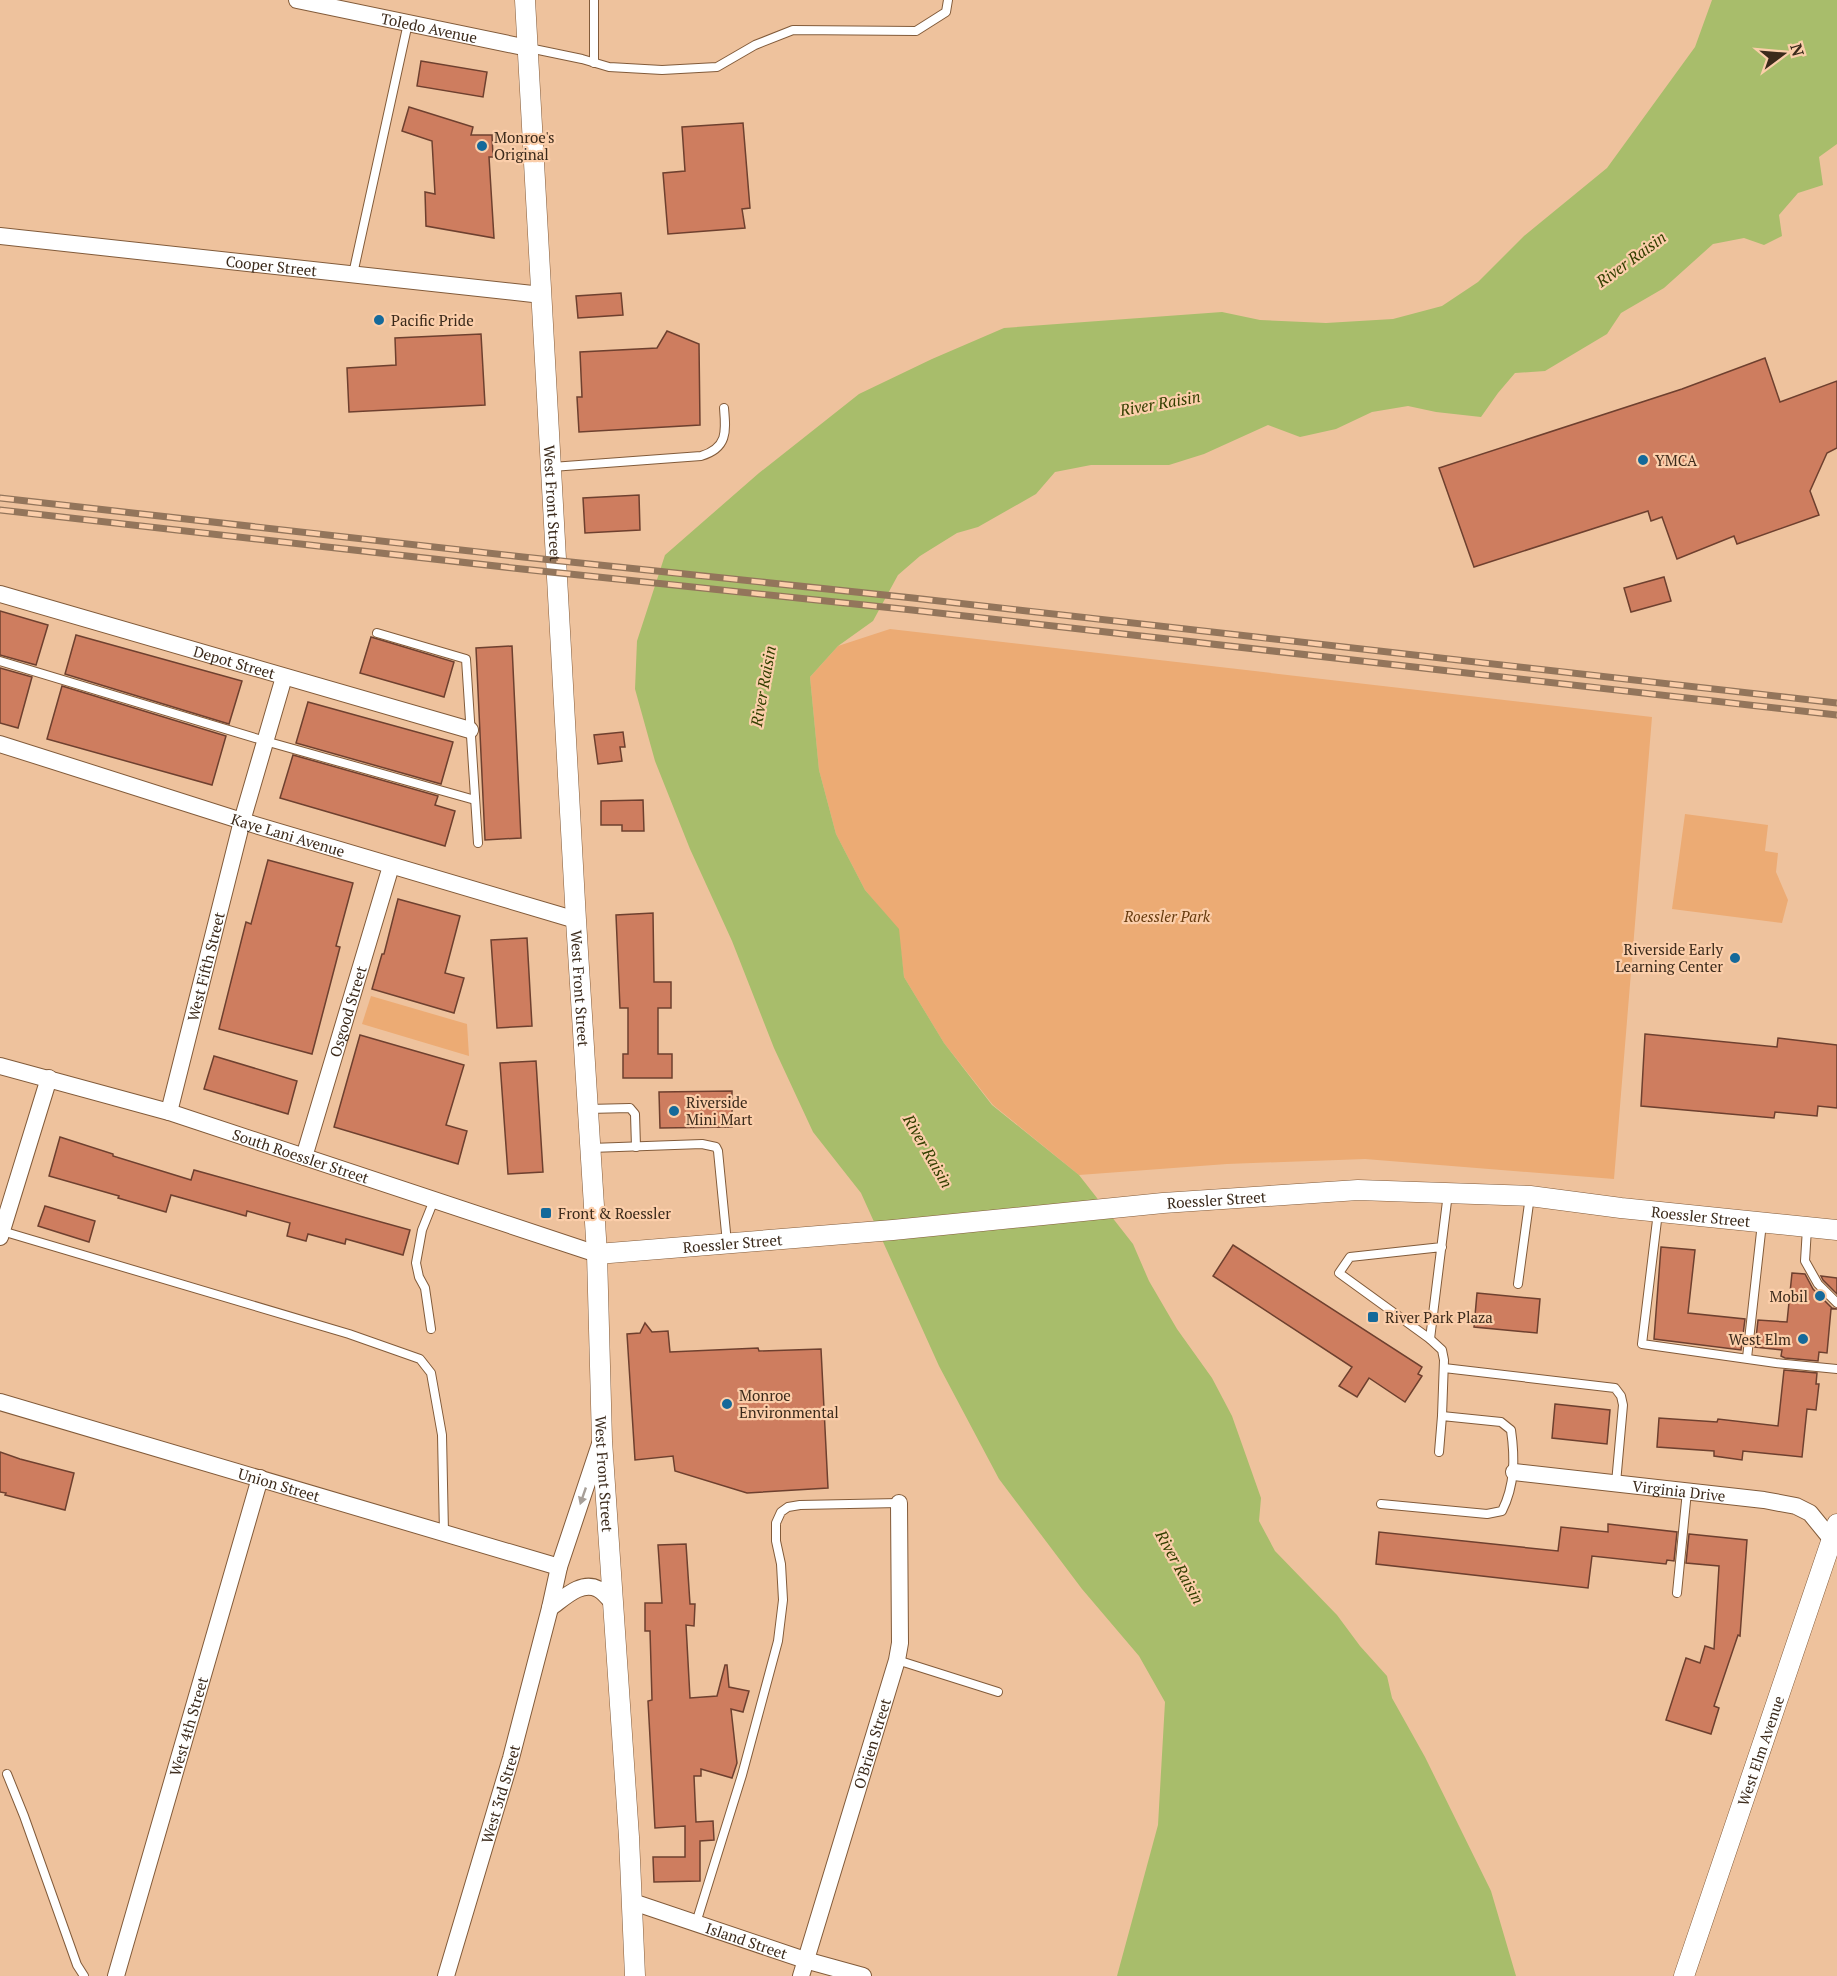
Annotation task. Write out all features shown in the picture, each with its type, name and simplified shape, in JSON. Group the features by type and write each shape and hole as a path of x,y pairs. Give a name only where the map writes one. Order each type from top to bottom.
{"street":[{"name":"Toledo Avenue","path":"297,0 330,3 408,23 528,48"},
{"name":"West Front Street","path":"525,0 576,920 597,1254 602,1441 633,1902 635,1976"},
{"name":"Cooper Street","path":"0,236 542,295"},
{"name":"Depot Street","path":"0,594 470,730"},
{"name":"West Fifth Street","path":"169,1112 242,821 284,677"},
{"name":"Kaye Lani Avenue","path":"0,744 242,821 576,920"},
{"name":"Osgood Street","path":"304,1157 391,866"},
{"name":"South Roessler Street","path":"0,1065 169,1112 597,1254"},
{"path":"1,1234 49,1078"},
{"name":"Roessler Street","path":"597,1254 1162,1203 1358,1190 1530,1196 1658,1212 1837,1230"},
{"name":"Union Street","path":"0,1402 559,1567"},
{"name":"West 3rd Street","path":"446,1976 511,1758 559,1567 602,1441"},
{"name":"Virginia Drive","path":"1514,1472 1764,1500 1796,1506 1810,1513 1835,1535"},
{"name":"West 4th Street","path":"116,1976 260,1478"},
{"name":"O'Brien Street","path":"803,1968 897,1660 900,1643 898,1503"},
{"name":"West Elm Avenue","path":"1684,1976 1835,1535"},
{"path":"550,1608 569,1594 584,1587 598,1589 613,1603"},
{"name":"Island Street","path":"633,1902 696,1923 803,1968 863,1976"}],"lane":[{"path":"594,0 594,63"},
{"path":"528,48 609,67 662,70 717,67 755,45 793,30 916,31 946,12 948,0"},
{"path":"353,274 408,23"},
{"path":"552,467 702,456 711,453 724,439 726,428 724,408"},
{"path":"377,633 466,659 478,843"},
{"path":"0,661 265,741 475,800"},
{"path":"587,1109 630,1108 633,1110 636,1147"},
{"path":"590,1148 702,1144 716,1147 728,1243"},
{"path":"1430,1339 1448,1193"},
{"path":"1518,1284 1530,1196"},
{"path":"431,1329 425,1288 419,1277 416,1263 422,1230 434,1200"},
{"path":"1658,1212 1642,1344 1837,1369"},
{"path":"1747,1358 1762,1223"},
{"path":"1807,1228 1805,1261 1818,1284 1837,1303"},
{"path":"1,1234 349,1335 420,1359 431,1373 442,1435 444,1533"},
{"path":"1439,1452 1444,1368 1442,1350 1339,1273 1350,1257 1442,1247"},
{"path":"1444,1368 1615,1388 1621,1396 1623,1405 1616,1483"},
{"path":"1381,1504 1486,1514 1502,1511 1510,1496 1514,1472 1511,1430 1501,1422 1442,1416"},
{"path":"1677,1593 1687,1491"},
{"path":"696,1923 742,1775 778,1641 783,1600 776,1523 781,1512 788,1507 800,1505 898,1503"},
{"path":"897,1660 998,1692"},
{"path":"7,1773 77,1965 84,1976"}],"green space":[{"name":"Roessler Park","path":"890,629 1652,717 1614,1179 1365,1159 1227,1164 1079,1175 993,1105 944,1043 904,977 898,929 865,890 836,834 819,770 810,677 838,646"},
{"path":"1685,814 1768,825 1765,851 1778,853 1776,872 1788,900 1782,923 1672,909"},
{"path":"371,996 467,1024 469,1056 362,1024"}],"water":[{"name":"River Raisin","path":"1712,0 1837,0 1837,144 1819,157 1823,185 1798,193 1779,215 1782,236 1764,245 1744,238 1713,244 1664,288 1621,313 1607,334 1545,371 1515,373 1481,417 1408,406 1372,412 1336,429 1300,437 1268,425 1204,454 1169,465 1091,465 1055,472 1036,494 978,527 957,533 920,556 898,575 873,621 838,646 810,677 819,770 836,834 865,890 899,929 904,977 944,1043 992,1105 1079,1175 1133,1244 1149,1281 1177,1329 1212,1378 1232,1416 1261,1498 1259,1521 1275,1551 1337,1615 1360,1646 1387,1676 1392,1698 1425,1757 1491,1891 1516,1976 1117,1976 1158,1825 1165,1702 1139,1656 1082,1589 999,1479 939,1366 861,1193 813,1132 774,1048 732,941 690,849 655,761 635,689 637,641 665,555 759,473 859,394 1004,328 1222,312 1260,320 1326,323 1393,319 1442,306 1478,282 1524,236 1607,168 1695,47"}],"building":[{"path":"421,61 487,72 483,97 417,86"},
{"path":"409,107 473,127 471,135 492,135 493,157 489,157 494,238 426,226 425,192 435,194 432,141 402,131"},
{"path":"743,123 750,208 742,209 745,228 668,234 663,173 685,171 682,127"},
{"path":"621,293 623,315 578,318 576,296"},
{"path":"667,331 699,344 700,425 579,432 577,397 582,397 580,352 657,348"},
{"path":"481,334 485,405 349,412 347,368 396,365 395,338"},
{"name":"YMCA","path":"1765,358 1780,402 1837,381 1837,448 1827,453 1810,491 1819,515 1737,544 1734,536 1677,559 1662,517 1651,521 1648,511 1474,567 1439,468 1682,389"},
{"path":"639,495 640,530 585,533 583,498"},
{"path":"1664,577 1671,601 1631,612 1624,588"},
{"path":"0,611 48,625 36,665 0,655"},
{"path":"76,635 242,681 229,724 65,674"},
{"path":"371,637 454,662 444,697 360,673"},
{"path":"512,646 521,838 485,840 476,648"},
{"path":"0,668 32,677 18,728 0,723"},
{"path":"62,686 226,736 212,785 47,739"},
{"path":"308,702 453,742 441,784 296,743"},
{"path":"623,732 625,747 620,747 622,761 598,764 594,735"},
{"path":"293,755 438,796 435,805 455,811 445,846 280,798"},
{"path":"643,800 644,831 622,831 622,825 601,825 601,801"},
{"path":"268,860 353,883 336,946 340,947 312,1054 219,1029 246,922 251,924"},
{"path":"398,899 460,916 445,973 464,978 454,1013 372,989 382,954 384,954"},
{"path":"653,913 654,982 671,982 671,1008 658,1008 658,1054 672,1054 672,1078 623,1078 623,1054 628,1054 628,1008 620,1008 616,915"},
{"path":"527,938 532,1026 497,1028 491,940"},
{"path":"1645,1034 1777,1047 1778,1038 1837,1045 1837,1108 1818,1106 1817,1116 1775,1112 1774,1118 1641,1106"},
{"path":"360,1035 464,1065 446,1125 467,1131 458,1164 334,1127"},
{"path":"214,1056 297,1081 288,1114 204,1089"},
{"path":"536,1061 543,1172 508,1174 500,1063"},
{"path":"732,1091 732,1127 660,1128 659,1092"},
{"path":"60,1137 191,1180 194,1170 410,1230 403,1255 346,1239 345,1244 308,1234 306,1241 287,1236 290,1223 247,1211 246,1216 171,1195 166,1212 49,1176"},
{"path":"45,1206 95,1221 89,1242 38,1226"},
{"path":"1233,1245 1422,1367 1418,1374 1422,1376 1405,1402 1369,1378 1357,1397 1339,1386 1352,1367 1213,1276"},
{"path":"1661,1247 1695,1250 1688,1313 1745,1319 1741,1350 1654,1339"},
{"path":"1792,1273 1805,1274 1813,1289 1832,1308 1837,1309 1831,1309 1827,1353 1819,1352 1818,1361 1785,1358 1781,1356 1782,1350 1755,1347 1758,1320 1787,1322"},
{"path":"1821,1276 1837,1278 1837,1294 1823,1280"},
{"path":"1477,1293 1540,1299 1537,1333 1474,1327"},
{"name":"Monroe Environmental","path":"645,1323 652,1332 668,1331 670,1352 758,1348 759,1351 821,1349 828,1488 747,1493 675,1471 673,1456 635,1460 627,1334 640,1333"},
{"path":"1784,1370 1817,1373 1816,1384 1819,1384 1816,1410 1807,1409 1802,1457 1743,1451 1742,1460 1714,1456 1714,1451 1657,1447 1659,1418 1717,1422 1718,1419 1778,1426"},
{"path":"1555,1404 1610,1410 1607,1444 1552,1438"},
{"path":"0,1452 74,1473 65,1510 0,1492"},
{"path":"1608,1524 1677,1532 1674,1561 1667,1560 1666,1564 1592,1556 1588,1588 1376,1564 1379,1532 1558,1551 1561,1527 1608,1532"},
{"path":"1689,1534 1747,1540 1740,1636 1738,1635 1714,1706 1719,1708 1711,1734 1666,1720 1686,1658 1700,1663 1705,1646 1714,1649 1719,1566 1686,1563"},
{"path":"686,1544 690,1604 695,1604 694,1626 686,1625 690,1698 717,1696 725,1665 727,1665 729,1687 749,1691 743,1712 731,1709 737,1763 732,1778 701,1769 701,1776 694,1776 696,1822 713,1821 714,1840 700,1841 700,1881 654,1882 653,1857 685,1857 685,1826 655,1828 648,1701 652,1700 650,1631 645,1631 645,1603 662,1603 658,1545"}],"railway":[{"path":"0,498 913,598 1837,703"},
{"path":"0,510 1837,715"}],"place":[{"name":"Monroe's Original","path":"482,146"},
{"name":"Pacific Pride","path":"379,320"},
{"name":"YMCA","path":"1643,460"},
{"name":"Riverside Early Learning Center","path":"1735,958"},
{"name":"Riverside Mini Mart","path":"674,1111"},
{"name":"Front & Roessler","path":"546,1213"},
{"name":"Mobil","path":"1820,1296"},
{"name":"River Park Plaza","path":"1373,1317"},
{"name":"West Elm","path":"1803,1339"},
{"name":"Monroe Environmental","path":"727,1404"}]}
